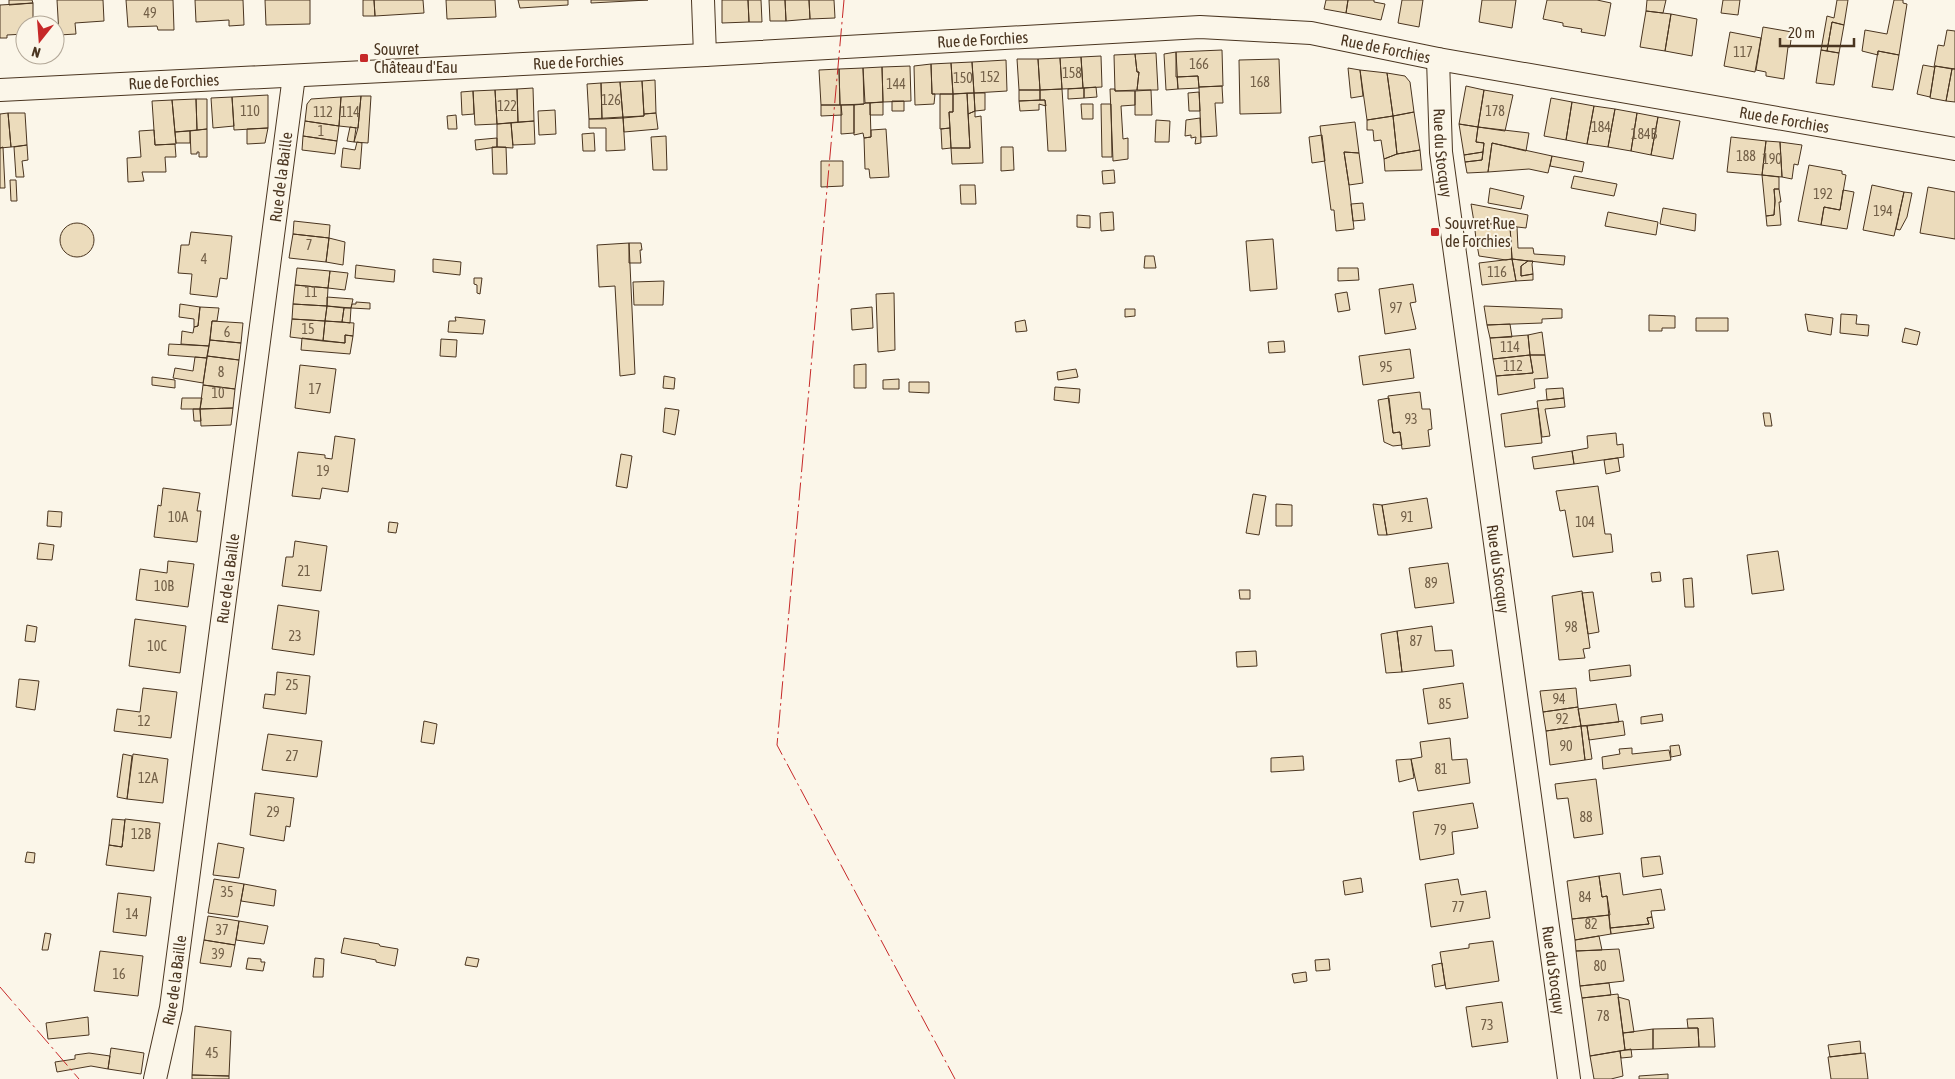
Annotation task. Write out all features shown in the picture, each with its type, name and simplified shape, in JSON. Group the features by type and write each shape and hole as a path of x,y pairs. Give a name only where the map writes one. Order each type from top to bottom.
{"street":[{"path":"703,0 705,55"},
{"name":"Rue de Forchies","path":"0,90 705,55 1200,27 1311,33 1438,59 1955,150"},
{"name":"Rue du Stocquy","path":"1438,59 1441,152 1569,1079"},
{"name":"Rue de la Baille","path":"155,1079 173,998 294,76"}],"building":[{"path":"9,0 32,0 33,3 9,5"},
{"path":"57,0 103,0 104,21 75,23 76,34 65,35 65,15 58,15"},
{"path":"126,0 173,0 174,30 158,30 157,26 128,27"},
{"path":"195,0 243,0 244,25 229,26 229,20 196,22"},
{"path":"265,0 310,0 310,24 266,25"},
{"path":"363,0 374,0 375,16 363,16"},
{"path":"374,0 423,0 424,13 375,16"},
{"path":"446,0 495,0 496,17 447,19"},
{"path":"518,0 568,0 568,5 520,8"},
{"path":"591,0 648,0 591,3"},
{"path":"722,0 748,0 749,22 722,23"},
{"path":"748,0 761,0 762,22 749,22"},
{"path":"769,0 785,0 786,21 770,21"},
{"path":"785,0 809,0 810,19 786,21"},
{"path":"809,0 834,0 835,18 810,19"},
{"path":"1326,0 1348,0 1346,13 1324,9"},
{"path":"1348,0 1374,0 1374,2 1385,4 1381,20 1346,13"},
{"path":"1402,0 1423,0 1419,27 1398,23"},
{"path":"1482,0 1516,0 1512,28 1479,22"},
{"path":"1547,0 1597,0 1611,3 1605,36 1581,32 1582,29 1563,26 1563,23 1543,19"},
{"path":"1647,0 1666,0 1663,13 1646,11"},
{"path":"1723,0 1740,0 1738,15 1721,13"},
{"path":"1837,0 1848,0 1844,25 1832,22 1827,51 1821,50 1827,16 1834,18"},
{"path":"1894,0 1903,0 1903,3 1907,4 1899,55 1878,51 1878,55 1862,51 1865,30 1887,34"},
{"path":"33,3 33,15 15,15 15,35 7,35 7,38 0,38 0,5"},
{"path":"1646,11 1671,14 1665,51 1640,47"},
{"path":"1671,14 1697,19 1692,56 1665,51"},
{"path":"1832,22 1844,25 1839,53 1827,51"},
{"path":"1763,27 1792,32 1784,79 1766,76 1766,72 1756,70"},
{"path":"1947,30 1955,31 1955,69 1935,66 1930,97 1917,94 1923,65 1934,67 1938,45 1944,46"},
{"path":"1730,32 1761,38 1755,72 1724,66"},
{"path":"1222,50 1223,86 1199,87 1198,76 1176,77 1176,52"},
{"path":"1821,50 1839,53 1834,85 1816,83"},
{"path":"1878,51 1899,55 1893,90 1872,87"},
{"path":"1176,52 1178,89 1166,90 1164,54"},
{"path":"1156,53 1158,90 1137,90 1139,72 1137,72 1135,54"},
{"path":"1135,54 1137,72 1139,72 1137,90 1115,91 1114,55"},
{"path":"1101,56 1102,87 1083,88 1081,57"},
{"path":"1081,57 1083,88 1062,89 1060,58"},
{"path":"1060,58 1062,89 1040,90 1038,59"},
{"path":"1017,59 1038,59 1040,90 1019,90"},
{"path":"1279,59 1281,113 1240,114 1239,60"},
{"path":"1006,60 1007,91 974,93 972,62"},
{"path":"972,62 974,93 953,94 951,63"},
{"path":"951,63 953,94 932,94 931,64"},
{"path":"931,64 932,94 935,94 934,104 915,105 914,66"},
{"path":"910,66 911,101 883,102 882,67"},
{"path":"1935,66 1952,69 1946,101 1930,98"},
{"path":"882,67 883,102 865,103 863,68"},
{"path":"863,68 864,104 840,105 839,69"},
{"path":"1348,68 1360,70 1363,96 1351,98"},
{"path":"839,69 840,105 821,105 819,70"},
{"path":"1952,69 1955,69 1955,102 1946,101"},
{"path":"1360,70 1387,73 1393,116 1367,120"},
{"path":"1387,73 1405,76 1410,82 1414,112 1393,116"},
{"path":"1198,76 1199,88 1178,89 1177,77"},
{"path":"655,80 656,113 644,114 642,81"},
{"path":"642,81 644,116 623,118 620,82"},
{"path":"620,82 623,118 602,119 601,83"},
{"path":"601,83 602,119 589,119 587,84"},
{"path":"1222,86 1223,103 1215,103 1217,136 1201,137 1199,87"},
{"path":"1466,86 1484,90 1478,127 1459,124"},
{"path":"1096,87 1097,97 1084,98 1084,88"},
{"path":"533,88 534,121 518,122 517,89"},
{"path":"1084,88 1084,98 1068,99 1068,89"},
{"path":"517,89 518,122 497,124 495,90"},
{"path":"1062,89 1066,151 1048,151 1045,100 1040,100 1040,90"},
{"path":"1110,89 1115,89 1115,91 1135,91 1135,105 1121,106 1123,139 1128,138 1128,159 1113,161"},
{"path":"495,90 497,124 475,125 473,91"},
{"path":"1019,90 1040,90 1040,100 1019,101"},
{"path":"1151,90 1152,115 1135,115 1135,91"},
{"path":"1484,90 1513,95 1505,131 1478,127"},
{"path":"473,91 474,114 462,115 461,92"},
{"path":"1199,92 1200,111 1189,111 1188,93"},
{"path":"967,93 974,93 975,111 968,114"},
{"path":"967,93 970,148 951,148 949,112 953,112 953,94"},
{"path":"974,93 985,93 985,110 975,111"},
{"path":"940,94 953,94 953,112 949,112 950,128 940,129"},
{"path":"268,95 268,128 234,130 232,97"},
{"path":"361,96 358,128 339,126 341,97"},
{"path":"361,96 371,96 368,143 354,142 358,128"},
{"path":"232,97 234,126 213,128 211,98"},
{"path":"341,97 339,126 305,121 307,104 311,99"},
{"path":"1551,98 1572,102 1566,140 1544,136"},
{"path":"196,99 197,130 175,132 172,100"},
{"path":"196,99 207,99 207,129 197,130"},
{"path":"172,100 176,144 155,145 152,101"},
{"path":"1045,100 1046,106 1039,104 1039,110 1020,111 1019,101"},
{"path":"892,101 904,101 904,111 892,111"},
{"path":"883,102 883,115 870,115 870,103"},
{"path":"1572,102 1594,106 1587,144 1566,140"},
{"path":"870,103 871,137 864,138 863,133 854,135 854,105"},
{"path":"1081,104 1093,104 1093,119 1082,119"},
{"path":"1101,104 1111,104 1112,157 1102,157"},
{"path":"821,105 841,105 842,115 821,116"},
{"path":"841,105 854,105 854,133 841,134"},
{"path":"1594,106 1615,109 1608,147 1587,144"},
{"path":"1615,109 1637,113 1631,151 1608,147"},
{"path":"555,110 556,134 539,135 538,111"},
{"path":"975,111 975,117 981,116 983,163 952,164 951,148 970,148 968,114"},
{"path":"1414,112 1420,150 1397,154 1393,116"},
{"path":"8,113 25,113 27,145 11,147"},
{"path":"8,113 11,147 0,148 0,114"},
{"path":"656,113 658,129 624,132 623,117 644,116 644,114"},
{"path":"1637,113 1658,117 1651,155 1631,151"},
{"path":"456,115 457,129 448,129 447,116"},
{"path":"1393,116 1397,154 1384,159 1381,140 1374,141 1373,130 1367,130 1367,120"},
{"path":"623,117 625,150 606,151 606,128 589,128 589,119"},
{"path":"1658,117 1680,121 1673,159 1651,155"},
{"path":"1200,118 1201,143 1195,144 1196,137 1191,138 1191,135 1185,136 1186,120"},
{"path":"1156,120 1170,121 1169,142 1155,142"},
{"path":"305,121 339,126 337,141 303,136"},
{"path":"534,121 535,144 513,145 511,123"},
{"path":"1355,122 1359,153 1344,152 1354,229 1336,231 1334,210 1331,210 1320,126"},
{"path":"511,123 513,148 497,147 497,124"},
{"path":"1459,124 1478,127 1476,142 1484,143 1483,152 1464,155"},
{"path":"350,127 356,128 354,142 347,141"},
{"path":"1478,127 1529,133 1526,151 1492,143 1488,172 1467,173 1465,162 1482,160 1484,143 1476,142"},
{"path":"268,128 265,143 247,144 247,129"},
{"path":"950,128 951,148 942,149 941,129"},
{"path":"207,129 207,157 199,157 199,152 191,154 190,131"},
{"path":"886,129 889,177 870,178 869,169 865,169 864,138 871,137 871,130"},
{"path":"154,130 155,145 175,144 176,157 165,157 166,172 142,172 144,181 128,182 127,158 141,157 139,131"},
{"path":"190,131 190,143 176,143 175,132"},
{"path":"594,133 595,151 583,151 582,134"},
{"path":"1322,135 1325,161 1312,163 1309,137"},
{"path":"303,136 337,141 335,154 302,150"},
{"path":"666,136 667,170 653,170 651,137"},
{"path":"1731,137 1766,141 1762,175 1727,172"},
{"path":"497,138 497,147 476,150 475,140"},
{"path":"1766,141 1780,142 1782,177 1762,175"},
{"path":"357,142 362,143 360,169 341,167 343,148 355,150"},
{"path":"1780,142 1802,145 1798,165 1794,164 1792,179 1782,177"},
{"path":"1492,143 1552,156 1548,173 1529,169 1488,172"},
{"path":"27,145 28,160 22,161 24,177 16,177 14,147"},
{"path":"3,147 5,188 0,188 0,148"},
{"path":"492,147 506,147 507,174 493,174"},
{"path":"1001,147 1013,147 1014,170 1001,171"},
{"path":"1420,150 1422,170 1385,171 1384,159 1397,154"},
{"path":"1344,152 1359,153 1363,183 1349,185"},
{"path":"1483,152 1482,160 1465,162 1464,155"},
{"path":"1552,156 1584,162 1582,172 1550,166"},
{"path":"821,161 843,161 843,186 821,187"},
{"path":"1809,165 1842,171 1842,174 1846,175 1840,210 1824,207 1821,225 1798,221"},
{"path":"1114,170 1115,183 1103,184 1102,171"},
{"path":"1762,175 1779,177 1779,189 1774,189 1774,215 1766,216"},
{"path":"1574,176 1617,184 1614,196 1571,188"},
{"path":"10,180 16,180 17,201 11,201"},
{"path":"960,185 975,185 976,204 961,204"},
{"path":"1872,185 1904,192 1894,236 1863,230"},
{"path":"1928,187 1955,192 1955,239 1920,233"},
{"path":"1490,188 1524,196 1521,209 1488,203"},
{"path":"1774,189 1779,189 1781,225 1767,226 1766,216 1774,215"},
{"path":"1843,190 1854,192 1847,229 1821,225 1824,207 1840,210"},
{"path":"1904,192 1912,193 1907,217 1900,230 1896,229"},
{"path":"1363,203 1365,220 1353,221 1351,204"},
{"path":"1471,204 1528,215 1526,228 1474,222"},
{"path":"1663,208 1696,214 1695,231 1660,224"},
{"path":"1113,212 1114,230 1101,231 1100,213"},
{"path":"1608,212 1658,222 1656,235 1605,226"},
{"path":"1077,215 1090,216 1090,228 1077,227"},
{"path":"294,221 330,225 329,238 293,234"},
{"path":"1474,222 1510,226 1511,242 1476,239"},
{"path":"77,223 89,228 94,240 89,252 77,257 65,252 60,240 65,228"},
{"path":"1510,226 1517,227 1518,248 1533,248 1534,254 1565,256 1564,265 1512,259"},
{"path":"191,232 232,236 227,279 220,278 217,297 190,294 192,274 178,273 181,245 189,245"},
{"path":"293,234 329,238 326,262 289,258"},
{"path":"329,238 345,242 343,265 326,262"},
{"path":"1273,239 1277,289 1250,291 1246,241"},
{"path":"1476,239 1511,242 1512,259 1506,260 1479,256"},
{"path":"629,243 641,243 641,263 629,263"},
{"path":"629,243 635,374 620,376 615,286 599,287 597,245"},
{"path":"1145,256 1154,256 1156,268 1144,268"},
{"path":"433,259 461,262 460,275 433,272"},
{"path":"1512,259 1516,281 1482,285 1479,263"},
{"path":"1512,259 1528,261 1521,266 1521,276 1533,274 1533,280 1516,281"},
{"path":"1528,261 1533,261 1533,274 1521,276 1521,266"},
{"path":"356,265 395,270 394,282 355,278"},
{"path":"297,268 330,271 328,288 295,285"},
{"path":"1338,268 1358,268 1359,280 1338,281"},
{"path":"330,271 348,273 345,290 328,288"},
{"path":"474,278 482,278 480,294 477,293 477,285 474,284"},
{"path":"664,281 663,305 634,305 633,282"},
{"path":"1413,284 1416,302 1410,303 1416,329 1385,334 1379,289"},
{"path":"295,285 328,288 327,306 293,304"},
{"path":"1347,292 1350,310 1338,312 1335,294"},
{"path":"894,293 895,350 878,352 876,294"},
{"path":"327,297 353,299 351,308 327,306"},
{"path":"356,302 370,303 370,309 351,308 352,304 356,304"},
{"path":"180,304 200,307 198,326 194,327 194,319 179,317"},
{"path":"293,304 327,306 325,321 292,319"},
{"path":"327,306 344,308 342,322 325,321"},
{"path":"1484,306 1562,309 1562,318 1542,319 1542,323 1487,325"},
{"path":"200,307 219,308 217,321 212,321 209,346 181,344 182,331 193,333 194,327 198,326"},
{"path":"872,307 873,328 852,330 851,309"},
{"path":"344,308 351,308 350,323 342,322"},
{"path":"1125,309 1135,309 1135,316 1125,317"},
{"path":"1805,314 1833,318 1831,335 1808,331"},
{"path":"1841,314 1857,315 1856,324 1869,325 1868,336 1840,333"},
{"path":"1649,315 1675,316 1675,328 1649,331"},
{"path":"455,317 485,320 483,334 448,332 449,321 456,321"},
{"path":"1696,318 1728,318 1728,331 1696,331"},
{"path":"292,319 325,321 323,341 290,337"},
{"path":"1025,320 1027,331 1016,332 1015,322"},
{"path":"212,321 243,323 241,343 210,340"},
{"path":"325,321 354,323 353,336 345,335 345,343 323,341"},
{"path":"1510,324 1512,337 1490,338 1487,325"},
{"path":"1905,328 1920,332 1917,345 1902,342"},
{"path":"1542,332 1545,355 1530,355 1528,335"},
{"path":"345,335 353,336 350,354 301,350 302,338 345,343"},
{"path":"1528,335 1530,355 1493,359 1490,338"},
{"path":"441,339 457,340 456,357 440,356"},
{"path":"210,340 241,343 239,360 207,356"},
{"path":"1284,341 1285,352 1269,353 1268,342"},
{"path":"169,344 209,346 207,358 168,355"},
{"path":"1410,349 1414,378 1363,385 1359,356"},
{"path":"1530,355 1533,373 1496,376 1493,359"},
{"path":"1530,355 1545,355 1548,378 1534,379 1535,388 1498,395 1496,376 1533,373"},
{"path":"207,356 239,360 235,389 203,385"},
{"path":"195,357 207,358 203,383 173,378 175,368 193,371"},
{"path":"866,364 866,388 854,388 854,365"},
{"path":"300,365 336,369 330,413 295,408"},
{"path":"1076,369 1078,377 1058,380 1057,372"},
{"path":"664,376 675,378 674,389 663,388"},
{"path":"152,377 175,380 175,388 152,385"},
{"path":"899,379 899,389 883,389 883,380"},
{"path":"909,382 929,382 929,393 909,392"},
{"path":"203,385 235,389 233,408 200,409"},
{"path":"1055,387 1080,389 1079,403 1054,400"},
{"path":"1563,388 1564,398 1547,400 1546,389"},
{"path":"1420,392 1422,409 1430,409 1432,429 1428,430 1430,446 1402,449 1400,432 1393,433 1388,396"},
{"path":"182,398 202,398 200,409 181,409"},
{"path":"1389,398 1393,433 1400,432 1402,445 1393,446 1384,442 1378,400"},
{"path":"1564,398 1565,407 1545,409 1550,436 1542,437 1537,401"},
{"path":"233,408 231,425 201,426 200,409"},
{"path":"665,408 679,410 675,435 663,432"},
{"path":"1538,408 1542,443 1505,447 1501,414"},
{"path":"193,409 200,409 201,421 194,421"},
{"path":"1763,413 1770,413 1772,426 1765,426"},
{"path":"1616,433 1617,445 1623,444 1624,457 1574,464 1572,451 1588,448 1587,436"},
{"path":"335,436 355,439 348,492 322,488 320,499 292,496 298,452 325,455 325,458 332,459"},
{"path":"1572,451 1574,464 1534,469 1532,457"},
{"path":"621,454 632,456 627,488 616,486"},
{"path":"1618,458 1620,471 1606,474 1604,460"},
{"path":"1598,486 1605,534 1611,534 1613,552 1573,557 1565,510 1560,511 1556,491"},
{"path":"163,488 200,493 197,511 201,511 197,542 154,537 158,505 161,506"},
{"path":"1253,494 1266,496 1259,535 1246,533"},
{"path":"1427,498 1432,528 1387,535 1382,505"},
{"path":"1276,504 1292,505 1292,526 1276,526"},
{"path":"1373,504 1382,505 1387,535 1378,535"},
{"path":"48,511 62,512 61,527 47,526"},
{"path":"389,522 398,523 396,533 388,532"},
{"path":"295,541 327,546 321,591 282,586 286,557 293,557"},
{"path":"39,543 54,545 52,560 37,559"},
{"path":"1778,551 1784,590 1752,594 1747,555"},
{"path":"168,561 194,564 188,607 136,600 140,569 167,573"},
{"path":"1448,563 1454,603 1415,608 1409,568"},
{"path":"1660,572 1661,581 1652,582 1651,573"},
{"path":"1692,578 1694,607 1685,607 1683,579"},
{"path":"1239,590 1250,590 1250,599 1240,599"},
{"path":"1582,591 1590,648 1583,649 1585,658 1559,660 1552,596"},
{"path":"1593,592 1599,632 1588,634 1582,593"},
{"path":"278,605 319,611 314,655 272,649"},
{"path":"135,619 186,626 180,673 129,666"},
{"path":"27,625 37,627 35,642 25,641"},
{"path":"1432,626 1435,651 1452,650 1454,666 1402,672 1397,631"},
{"path":"1397,631 1402,672 1386,673 1381,634"},
{"path":"1256,651 1257,666 1237,667 1236,652"},
{"path":"1630,665 1631,676 1590,681 1589,670"},
{"path":"277,672 310,676 306,714 263,708 265,694 275,695"},
{"path":"19,679 39,681 35,710 16,707"},
{"path":"1463,683 1468,718 1428,724 1423,689"},
{"path":"143,688 177,692 171,738 114,731 117,709 140,712"},
{"path":"1576,688 1578,707 1543,712 1540,691"},
{"path":"1616,704 1619,722 1581,726 1578,709"},
{"path":"1578,707 1581,726 1546,731 1543,712"},
{"path":"1662,714 1663,721 1641,724 1641,717"},
{"path":"424,721 437,724 434,744 421,742"},
{"path":"1623,721 1625,735 1589,740 1587,726"},
{"path":"1581,726 1585,760 1550,765 1546,731"},
{"path":"1581,726 1587,726 1592,759 1585,760"},
{"path":"268,734 322,741 317,777 262,770"},
{"path":"1450,738 1452,760 1467,759 1470,783 1418,791 1411,759 1422,757 1420,742"},
{"path":"1679,745 1681,755 1671,757 1670,746"},
{"path":"1632,748 1632,754 1669,750 1671,760 1603,769 1602,757 1620,754 1619,749"},
{"path":"123,754 132,756 127,799 117,797"},
{"path":"133,754 168,759 163,803 127,799"},
{"path":"1303,756 1304,770 1271,772 1271,758"},
{"path":"1411,759 1414,778 1399,782 1396,760"},
{"path":"1596,779 1603,834 1574,838 1568,798 1557,799 1555,784"},
{"path":"255,793 294,798 290,827 286,826 284,841 250,835"},
{"path":"1473,803 1478,828 1452,832 1454,854 1420,860 1413,812"},
{"path":"112,819 125,820 122,847 109,845"},
{"path":"125,819 160,823 154,871 106,865 109,845 122,847"},
{"path":"218,843 244,848 239,878 213,875"},
{"path":"27,852 35,853 34,863 25,862"},
{"path":"1660,856 1663,874 1643,877 1641,858"},
{"path":"1620,873 1623,895 1661,889 1665,910 1651,911 1652,917 1647,918 1649,924 1610,928 1607,896 1602,897 1599,876"},
{"path":"1599,876 1602,897 1607,896 1610,915 1572,919 1567,881"},
{"path":"1361,878 1363,892 1345,895 1343,881"},
{"path":"214,879 244,884 238,917 208,913"},
{"path":"1458,879 1461,895 1486,891 1490,918 1431,927 1425,884"},
{"path":"244,884 276,890 274,906 241,901"},
{"path":"118,893 151,897 146,936 113,932"},
{"path":"1609,915 1611,934 1575,940 1572,919"},
{"path":"208,916 239,921 235,945 204,940"},
{"path":"1652,917 1654,928 1611,934 1610,928 1649,924 1647,918"},
{"path":"239,921 268,926 264,944 236,940"},
{"path":"45,933 51,934 48,950 42,950"},
{"path":"1599,936 1602,950 1576,951 1575,940"},
{"path":"344,938 398,949 395,966 341,953"},
{"path":"204,940 235,945 231,967 200,963"},
{"path":"1493,941 1499,981 1446,989 1440,952 1469,948 1469,944"},
{"path":"1619,949 1624,981 1580,986 1576,951"},
{"path":"100,951 143,956 138,996 94,991"},
{"path":"467,957 479,959 477,967 465,965"},
{"path":"248,958 261,959 261,962 265,962 263,971 246,969"},
{"path":"315,958 324,959 323,977 313,977"},
{"path":"1329,959 1330,970 1316,971 1315,960"},
{"path":"1442,963 1445,985 1435,987 1432,965"},
{"path":"1306,972 1307,981 1294,983 1292,974"},
{"path":"1609,983 1611,995 1582,998 1580,986"},
{"path":"1618,994 1625,1050 1590,1056 1582,998"},
{"path":"1618,997 1629,1000 1634,1032 1623,1033"},
{"path":"1502,1002 1508,1042 1472,1047 1466,1007"},
{"path":"88,1017 89,1035 48,1039 46,1023"},
{"path":"1713,1018 1715,1047 1699,1047 1698,1028 1688,1028 1687,1019"},
{"path":"195,1026 231,1031 229,1076 192,1075"},
{"path":"1698,1028 1699,1047 1653,1049 1653,1029"},
{"path":"1653,1029 1653,1049 1625,1050 1623,1033"},
{"path":"1860,1041 1861,1053 1830,1057 1828,1045"},
{"path":"111,1048 144,1053 141,1074 108,1069"},
{"path":"1631,1049 1632,1057 1621,1058 1620,1051"},
{"path":"1620,1051 1623,1076 1611,1079 1594,1079 1590,1056"},
{"path":"89,1053 110,1056 108,1069 91,1066 57,1072 55,1062 75,1059 75,1055"},
{"path":"1865,1053 1868,1079 1831,1079 1828,1057"},
{"path":"1668,1074 1668,1079 1639,1079 1639,1076"},
{"path":"192,1075 229,1076 229,1079 192,1079"}],"power":[{"path":"844,0 777,745 955,1079"},
{"path":"0,987 79,1079"}],"place":[{"name":"Souvret Château d'Eau","path":"364,58"},
{"name":"Souvret Rue de Forchies","path":"1435,232"}]}
